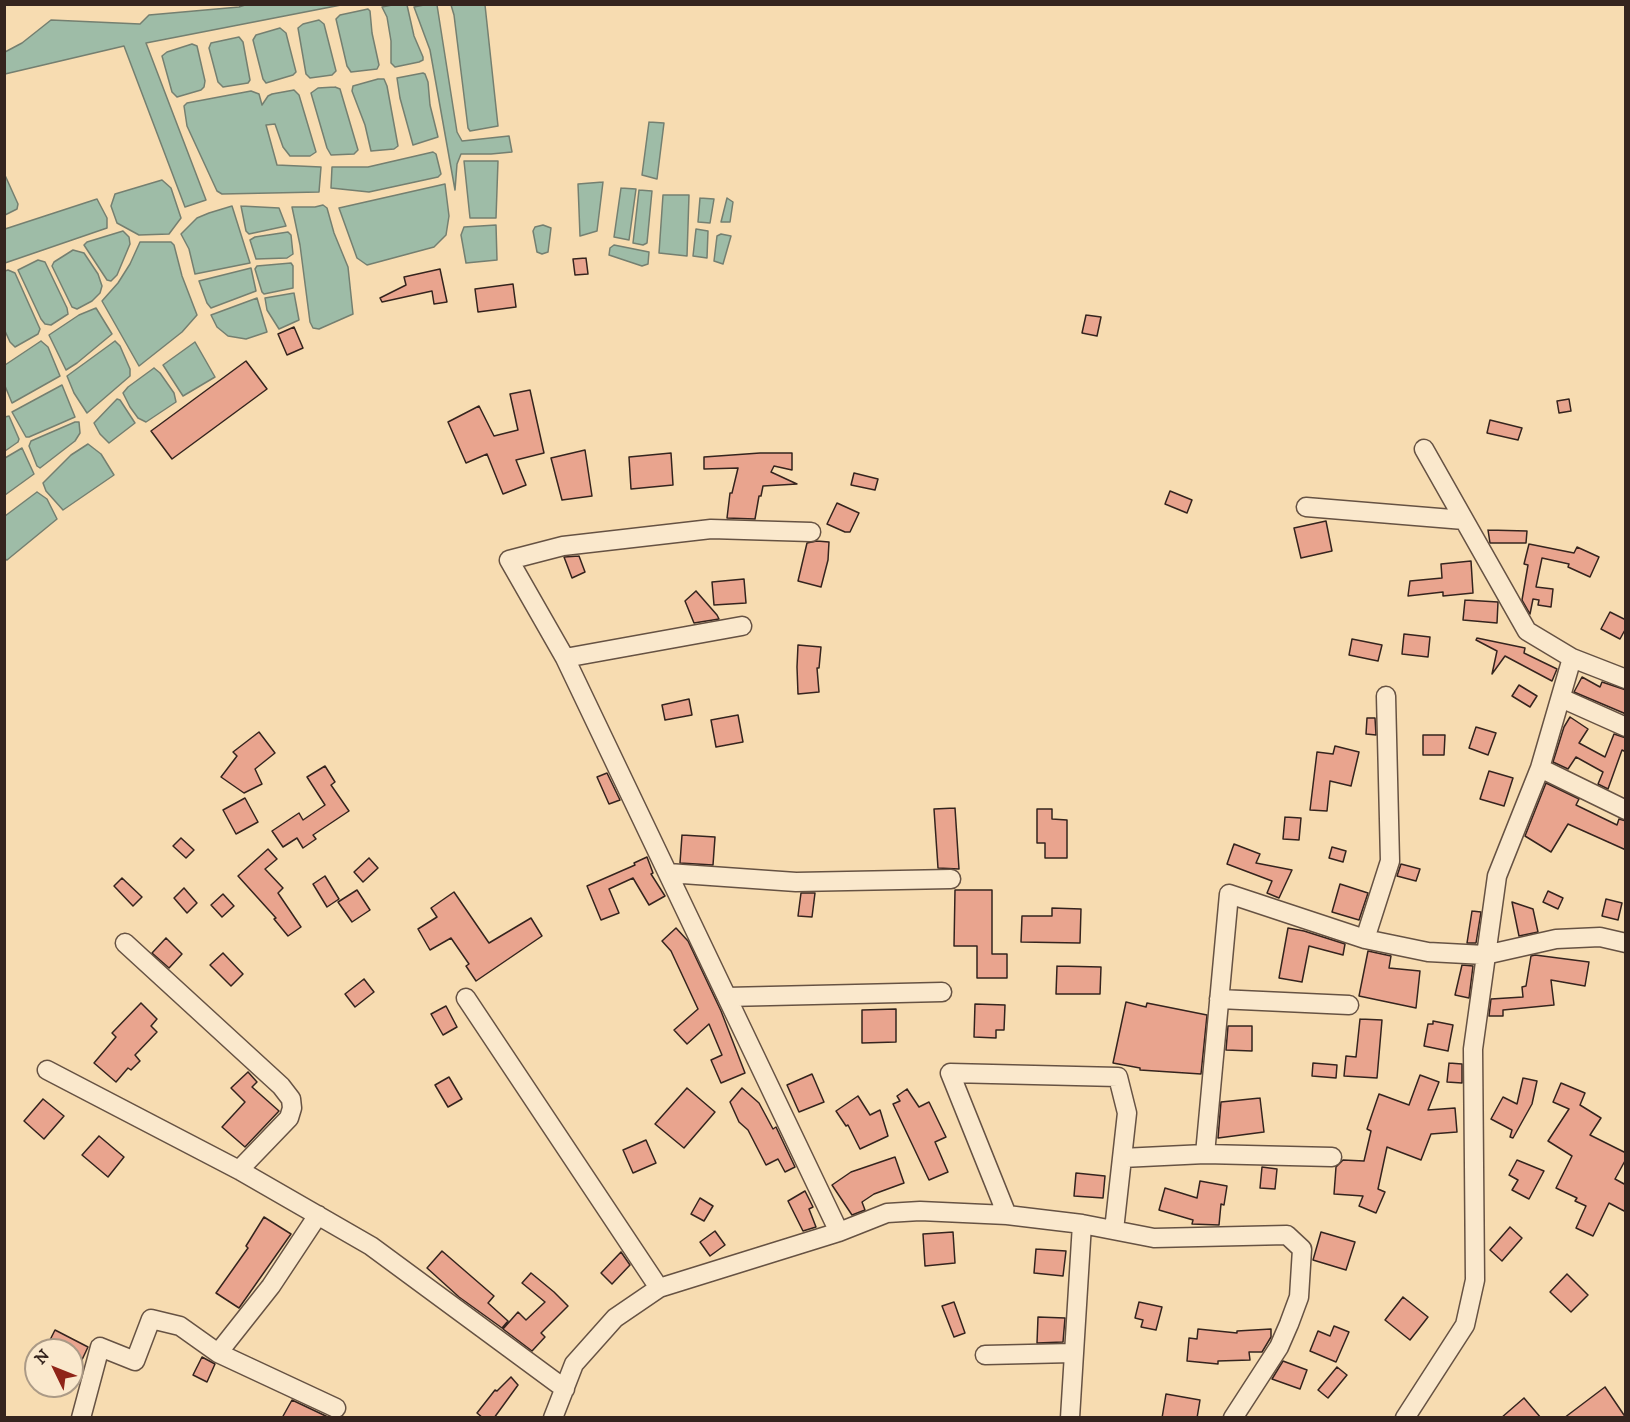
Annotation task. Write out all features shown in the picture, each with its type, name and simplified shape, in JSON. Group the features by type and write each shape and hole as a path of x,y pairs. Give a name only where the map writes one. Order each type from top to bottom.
{"street":[{"path":"1424,449 1527,631 1572,658 1626,679"},
{"path":"1306,507 1464,520"},
{"path":"811,532 711,530 563,546 509,560 565,658 839,1232"},
{"path":"565,658 742,626"},
{"path":"1405,1418 1465,1325 1475,1280 1473,1048 1497,876 1540,768 1572,658"},
{"path":"1365,939 1390,861 1386,696"},
{"path":"1561,698 1626,727"},
{"path":"1540,768 1626,810"},
{"path":"668,873 796,882 951,879"},
{"path":"1205,1154 1229,894 1365,939 1428,952 1485,955 1556,939 1600,937 1626,943"},
{"path":"125,943 281,1086 291,1099 292,1108 289,1118 239,1170"},
{"path":"727,997 942,992"},
{"path":"466,998 659,1288"},
{"path":"1219,999 1349,1005"},
{"path":"47,1070 239,1170 371,1245 564,1389"},
{"path":"1007,1215 951,1073 1118,1077 1127,1113 1114,1230"},
{"path":"1122,1158 1205,1154 1332,1157"},
{"path":"553,1418 573,1364 615,1318 659,1288 839,1232 887,1213 920,1211 1007,1215 1082,1224 1154,1238 1287,1235 1302,1249 1299,1298 1279,1347 1233,1418"},
{"path":"218,1353 271,1286 318,1215"},
{"path":"1070,1418 1082,1224"},
{"path":"81,1418 100,1347 135,1360 151,1319 180,1326 218,1353 336,1408"},
{"path":"985,1355 1073,1353"}],"shaded area":[{"path":"248,4 341,5 146,43 206,200 185,207 124,46 5,74 5,52 22,43 51,20 140,24 149,15 239,7"},
{"path":"407,5 414,36 423,60 395,67 391,63 391,41 387,17 382,7"},
{"path":"437,5 457,132 462,141 509,136 512,152 461,154 457,164 455,190 430,50 414,7"},
{"path":"451,5 485,5 498,126 470,131 468,128"},
{"path":"368,9 379,65 377,69 351,72 347,66 336,19 340,15"},
{"path":"319,20 324,24 336,71 332,75 310,78 306,74 298,28 303,24"},
{"path":"280,28 286,33 296,72 266,83 253,40 256,35"},
{"path":"239,37 243,42 250,80 248,83 223,87 218,82 209,48 211,43"},
{"path":"192,44 197,46 205,81 204,87 177,97 172,92 162,56 167,52"},
{"path":"423,73 428,82 430,105 438,137 413,145 397,78"},
{"path":"384,79 387,86 398,146 394,149 371,151 365,125 352,91 353,86"},
{"path":"318,88 340,89 358,150 354,154 331,155 311,93"},
{"path":"294,90 299,95 316,152 310,156 290,156 283,147 275,124 266,125 277,165 321,167 319,192 222,194 217,191 187,126 184,106 187,103 251,91 259,94 262,105 272,94"},
{"path":"649,122 664,123 657,179 642,175"},
{"path":"433,152 436,154 441,174 438,177 369,192 331,188 332,167 368,167"},
{"path":"464,161 498,161 496,218 470,218"},
{"path":"4,173 18,204 17,209 5,215"},
{"path":"162,180 171,188 181,218 169,234 139,235 117,223 111,206 115,194"},
{"path":"603,182 597,231 580,236 578,184"},
{"path":"445,184 449,216 446,235 434,247 367,265 357,258 339,208"},
{"path":"621,188 636,189 629,240 614,237"},
{"path":"639,190 652,191 647,243 643,245 633,243"},
{"path":"663,195 689,195 687,256 659,253"},
{"path":"700,198 714,199 710,223 698,222"},
{"path":"727,198 733,202 730,222 721,222"},
{"path":"97,199 107,218 107,228 5,263 5,229"},
{"path":"323,205 327,208 348,267 353,314 319,329 313,328 310,322 300,245 292,207"},
{"path":"232,206 250,263 195,274 189,249 181,234 197,218"},
{"path":"241,206 279,208 286,226 249,234 246,231"},
{"path":"496,225 497,260 466,263 461,235 464,227"},
{"path":"543,225 551,228 548,252 542,254 537,252 533,231 535,227"},
{"path":"696,229 708,231 707,258 693,256"},
{"path":"123,231 129,237 130,244 117,275 111,281 107,280 84,245 87,242"},
{"path":"288,232 291,235 293,254 287,258 256,259 250,240 255,237"},
{"path":"721,234 731,236 723,264 714,261 717,236"},
{"path":"140,242 171,242 174,245 182,276 197,315 182,332 139,366 102,301 118,283"},
{"path":"614,245 649,252 648,264 642,266 609,255 610,248"},
{"path":"73,250 84,253 98,274 102,286 100,293 92,301 77,309 72,307 52,266 54,262"},
{"path":"38,260 45,262 67,308 68,314 51,325 45,324 41,319 18,270"},
{"path":"291,263 293,288 264,294 255,269 257,266"},
{"path":"251,268 256,291 211,308 199,281"},
{"path":"5,271 15,273 40,329 38,334 15,347 5,331"},
{"path":"294,293 299,320 279,329 267,310 265,298"},
{"path":"257,298 267,332 246,339 228,336 217,327 211,315"},
{"path":"96,308 112,334 66,370 49,335 79,315"},
{"path":"41,341 48,347 60,376 12,403 5,386 5,365"},
{"path":"115,341 120,346 130,369 130,376 87,413 74,393 67,376"},
{"path":"195,342 215,377 183,396 163,365"},
{"path":"154,368 174,393 176,402 146,422 138,418 123,393"},
{"path":"62,385 75,417 26,437 12,412"},
{"path":"117,399 135,423 109,443 94,423"},
{"path":"9,416 19,439 5,451 5,417"},
{"path":"79,422 80,433 75,441 40,468 37,466 29,446 31,441"},
{"path":"88,444 101,454 114,475 63,510 46,491 43,483 71,455"},
{"path":"22,448 34,474 5,495 5,458"},
{"path":"37,492 47,499 57,519 7,560 5,559 5,516"}],"building":[{"path":"586,258 588,274 575,275 573,259"},
{"path":"440,269 447,302 434,304 432,291 382,302 380,298 406,285 404,277"},
{"path":"513,284 516,307 478,312 475,289"},
{"path":"1086,315 1101,317 1097,336 1082,333"},
{"path":"294,327 303,348 287,355 278,334"},
{"path":"246,361 267,389 172,459 151,431"},
{"path":"530,390 544,453 516,460 526,485 503,494 487,454 466,463 448,422 479,406 494,436 518,430 510,394"},
{"path":"1569,399 1571,411 1559,413 1557,401"},
{"path":"1490,420 1522,428 1518,440 1487,433"},
{"path":"585,450 592,496 562,500 551,458"},
{"path":"671,453 673,485 631,489 629,457"},
{"path":"792,453 792,470 774,466 771,472 797,484 763,486 755,519 727,518 730,493 732,493 738,468 704,469 704,457"},
{"path":"854,473 878,479 875,490 851,485"},
{"path":"1170,491 1192,500 1187,513 1165,504"},
{"path":"837,503 859,513 850,532 827,524"},
{"path":"1326,521 1332,551 1301,558 1294,528"},
{"path":"1488,530 1527,531 1526,543 1490,543"},
{"path":"829,542 828,560 821,587 798,581 807,543"},
{"path":"1529,544 1574,553 1577,547 1599,557 1590,577 1568,567 1569,564 1542,558 1536,587 1553,589 1551,607 1538,605 1539,600 1533,599 1530,614 1522,600 1528,565 1524,564"},
{"path":"579,556 585,572 572,578 564,557"},
{"path":"1471,561 1473,593 1443,596 1443,592 1408,596 1410,581 1442,578 1441,564"},
{"path":"744,579 746,603 714,605 712,582"},
{"path":"696,591 719,619 694,623 685,601"},
{"path":"1465,600 1498,602 1497,623 1463,620"},
{"path":"1610,612 1626,620 1626,628 1620,639 1601,629"},
{"path":"1404,634 1430,637 1428,657 1402,654"},
{"path":"1477,638 1525,648 1524,653 1557,669 1552,681 1505,656 1492,674 1497,651 1476,640"},
{"path":"1352,639 1382,645 1378,661 1349,655"},
{"path":"798,645 821,647 819,668 817,668 819,692 798,694"},
{"path":"1582,677 1600,687 1602,682 1626,690 1626,714 1574,692"},
{"path":"1519,685 1537,696 1530,707 1512,696"},
{"path":"689,699 692,715 665,720 662,705"},
{"path":"738,715 743,742 716,747 711,720"},
{"path":"1570,717 1588,729 1579,743 1605,757 1614,734 1626,738 1626,752 1622,750 1608,789 1598,784 1603,772 1576,757 1568,769 1553,762 1564,727"},
{"path":"1367,718 1375,718 1376,735 1366,734"},
{"path":"1476,727 1496,733 1488,755 1469,748"},
{"path":"259,732 275,753 255,769 262,784 244,793 221,777 237,756 233,752"},
{"path":"1423,735 1445,735 1444,755 1423,755"},
{"path":"1335,746 1359,752 1351,786 1330,781 1327,811 1310,810 1317,752 1333,754"},
{"path":"325,766 335,782 331,785 349,811 313,835 316,839 303,848 297,838 283,847 272,831 299,813 303,820 325,805 307,777"},
{"path":"1489,771 1513,778 1504,806 1480,799"},
{"path":"607,773 620,800 609,804 597,777"},
{"path":"1546,783 1579,799 1576,805 1617,825 1619,819 1626,821 1626,850 1568,824 1551,852 1525,836"},
{"path":"245,798 258,822 236,834 223,810"},
{"path":"955,808 959,869 938,868 934,809"},
{"path":"1037,809 1052,809 1052,819 1067,820 1067,858 1045,858 1045,843 1037,843"},
{"path":"1285,817 1301,818 1299,840 1283,839"},
{"path":"682,835 715,837 713,865 680,863"},
{"path":"181,838 194,850 186,858 173,846"},
{"path":"1234,844 1260,854 1256,863 1292,870 1279,898 1267,893 1272,881 1227,864"},
{"path":"1332,847 1346,851 1343,862 1329,858"},
{"path":"268,849 277,859 265,869 283,888 278,893 301,927 288,936 274,919 276,918 238,876"},
{"path":"647,857 653,873 651,874 665,896 649,905 633,878 609,889 619,913 601,920 587,886 635,865 634,863"},
{"path":"369,858 378,868 363,882 354,872"},
{"path":"1401,864 1420,869 1416,881 1397,876"},
{"path":"325,876 339,899 327,907 313,884"},
{"path":"122,878 142,897 133,906 114,886"},
{"path":"1340,884 1368,893 1359,920 1332,912"},
{"path":"184,888 197,903 187,913 174,898"},
{"path":"357,890 370,910 352,922 338,902"},
{"path":"955,890 992,890 992,954 1007,954 1007,978 977,978 977,946 954,946"},
{"path":"1548,891 1563,898 1558,909 1543,902"},
{"path":"454,892 489,943 531,918 542,936 476,981 466,966 469,964 451,938 430,950 418,929 437,917 431,908"},
{"path":"801,893 815,893 812,917 798,916"},
{"path":"223,894 234,906 222,917 211,905"},
{"path":"1606,899 1622,903 1618,920 1602,916"},
{"path":"1512,902 1533,909 1538,932 1519,936"},
{"path":"1052,908 1081,909 1080,943 1021,942 1022,916 1052,916"},
{"path":"1472,911 1481,912 1476,943 1467,943"},
{"path":"676,928 688,941 721,1011 745,1073 721,1083 711,1060 722,1055 709,1024 687,1044 674,1030 698,1009 671,951 662,941"},
{"path":"1288,928 1345,944 1343,955 1309,946 1302,982 1279,978"},
{"path":"166,938 182,954 169,968 152,953"},
{"path":"1368,951 1391,956 1389,968 1420,971 1416,1008 1359,996"},
{"path":"223,953 243,974 231,986 210,965"},
{"path":"1531,956 1589,962 1585,986 1551,980 1554,1005 1503,1010 1503,1016 1489,1016 1491,999 1523,997 1522,987 1526,986"},
{"path":"1462,965 1473,966 1469,998 1455,995"},
{"path":"1057,966 1101,967 1100,994 1056,994"},
{"path":"364,979 374,992 355,1007 345,994"},
{"path":"1126,1002 1146,1007 1147,1003 1207,1015 1201,1074 1140,1070 1140,1068 1113,1063"},
{"path":"141,1003 157,1019 151,1026 157,1032 135,1055 140,1061 131,1070 128,1068 116,1082 94,1063 116,1037 112,1033"},
{"path":"975,1004 1005,1005 1004,1030 996,1030 996,1038 974,1037"},
{"path":"446,1006 457,1027 443,1035 431,1014"},
{"path":"896,1009 896,1042 862,1043 862,1010"},
{"path":"1360,1019 1382,1020 1377,1078 1344,1076 1346,1056 1356,1057"},
{"path":"1433,1021 1453,1025 1448,1051 1424,1046 1428,1024 1433,1024"},
{"path":"1228,1026 1252,1026 1252,1051 1226,1050"},
{"path":"1313,1063 1337,1065 1336,1078 1312,1076"},
{"path":"1449,1063 1462,1064 1462,1083 1447,1082"},
{"path":"248,1072 257,1082 252,1087 279,1111 245,1147 222,1127 245,1102 231,1088"},
{"path":"812,1074 824,1102 799,1112 787,1085"},
{"path":"1420,1075 1439,1082 1428,1110 1455,1108 1457,1132 1431,1134 1421,1160 1387,1147 1378,1189 1385,1192 1376,1213 1359,1206 1363,1196 1334,1194 1336,1167 1343,1160 1364,1161 1371,1131 1367,1129 1379,1094 1409,1105"},
{"path":"449,1077 462,1099 448,1107 435,1085"},
{"path":"1523,1078 1537,1081 1532,1104 1513,1138 1510,1137 1512,1130 1491,1119 1503,1097 1517,1104"},
{"path":"1561,1083 1585,1093 1580,1105 1601,1118 1590,1135 1626,1153 1626,1159 1615,1179 1626,1185 1626,1212 1609,1203 1593,1236 1576,1228 1586,1206 1575,1201 1577,1198 1556,1188 1572,1156 1548,1141 1569,1109 1553,1102"},
{"path":"687,1088 715,1112 684,1148 655,1124"},
{"path":"742,1088 759,1103 773,1129 776,1127 795,1167 785,1172 778,1159 766,1165 748,1130 739,1122 730,1102"},
{"path":"907,1089 919,1107 929,1102 946,1137 935,1142 948,1172 929,1180 893,1104 900,1101 897,1096"},
{"path":"858,1096 870,1115 880,1110 888,1136 860,1149 848,1125 846,1126 836,1111"},
{"path":"1260,1098 1264,1132 1218,1138 1221,1102"},
{"path":"43,1099 64,1116 44,1139 24,1121"},
{"path":"99,1136 124,1157 108,1177 82,1155"},
{"path":"646,1140 656,1163 633,1173 623,1150"},
{"path":"895,1157 904,1183 874,1194 862,1202 865,1210 852,1215 832,1185 851,1172"},
{"path":"1517,1160 1544,1171 1529,1199 1512,1190 1518,1180 1509,1175"},
{"path":"1262,1167 1277,1169 1275,1189 1260,1188"},
{"path":"1076,1173 1105,1176 1103,1198 1074,1196"},
{"path":"1200,1181 1227,1186 1224,1205 1221,1204 1219,1225 1192,1224 1193,1220 1159,1210 1165,1188 1197,1198"},
{"path":"805,1191 813,1207 809,1209 816,1227 803,1231 788,1201"},
{"path":"700,1198 713,1206 704,1221 691,1214"},
{"path":"264,1217 291,1234 239,1308 216,1293 248,1248 246,1246"},
{"path":"1510,1227 1522,1238 1502,1261 1490,1250"},
{"path":"715,1231 725,1245 710,1256 700,1242"},
{"path":"953,1232 955,1263 925,1266 923,1234"},
{"path":"1321,1232 1355,1242 1346,1270 1313,1260"},
{"path":"1036,1249 1066,1251 1063,1276 1034,1273"},
{"path":"442,1251 494,1296 488,1303 508,1321 502,1328 459,1297 427,1268"},
{"path":"621,1252 630,1265 612,1284 601,1273"},
{"path":"531,1273 568,1306 541,1333 545,1337 532,1351 503,1329 518,1312 526,1320 545,1302 522,1283"},
{"path":"1567,1274 1588,1295 1571,1312 1550,1292"},
{"path":"1403,1297 1428,1317 1410,1340 1385,1320"},
{"path":"954,1302 965,1333 954,1337 942,1306"},
{"path":"1139,1302 1162,1307 1156,1330 1141,1327 1143,1320 1135,1318"},
{"path":"1038,1317 1065,1318 1063,1342 1037,1343"},
{"path":"1334,1326 1349,1332 1336,1362 1310,1351 1318,1331 1330,1336"},
{"path":"1198,1329 1237,1333 1237,1331 1271,1329 1271,1337 1262,1352 1249,1352 1250,1360 1218,1361 1218,1364 1187,1361 1189,1338 1197,1339"},
{"path":"55,1330 71,1338 51,1338"},
{"path":"202,1357 215,1364 207,1382 193,1375"},
{"path":"1283,1361 1307,1370 1300,1389 1272,1379"},
{"path":"1337,1367 1347,1375 1328,1398 1318,1390"},
{"path":"511,1377 518,1385 494,1418 483,1418 477,1413 495,1390 497,1391"},
{"path":"1605,1387 1626,1418 1564,1418"},
{"path":"1166,1394 1200,1400 1197,1418 1162,1418"},
{"path":"1524,1398 1541,1418 1501,1418"},
{"path":"292,1400 330,1418 282,1418"}]}
